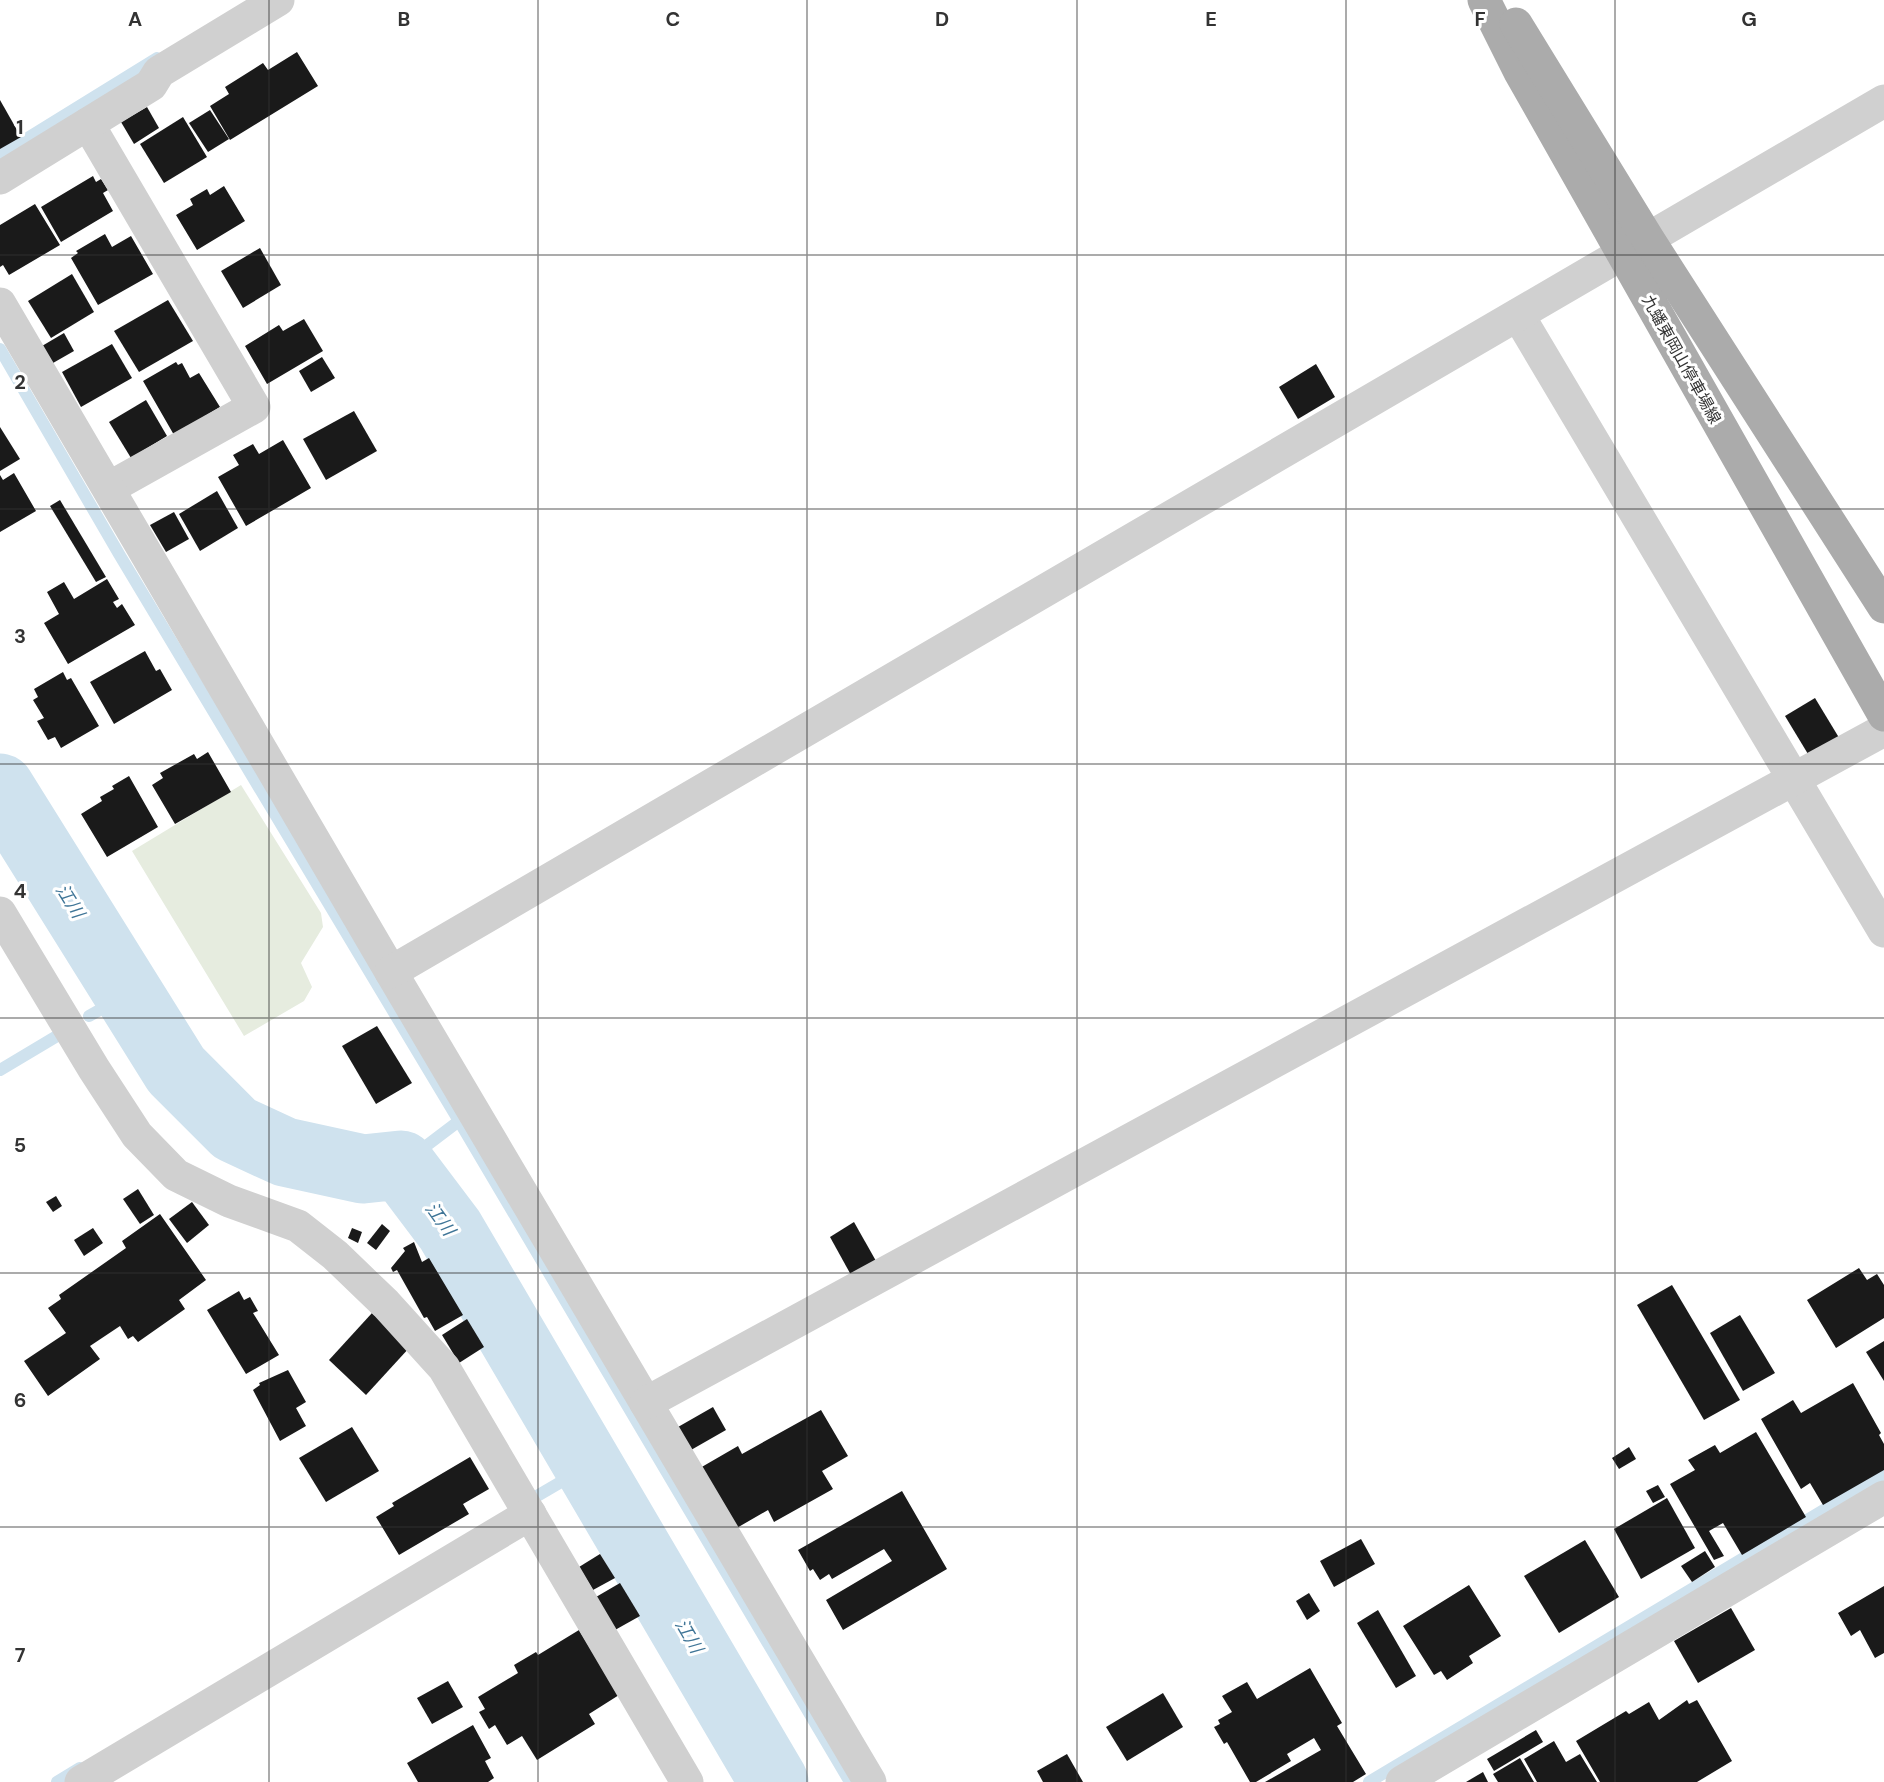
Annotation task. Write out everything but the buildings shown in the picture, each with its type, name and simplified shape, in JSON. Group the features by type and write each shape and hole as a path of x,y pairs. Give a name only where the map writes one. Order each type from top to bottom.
{"main road":[{"name":"九蟠東岡山停車場線","path":"1484,0 1520,72 1636,247 1884,607"},
{"name":"九蟠東岡山停車場線","path":"1500,0 1542,63 1636,247 1884,715"}],"street":[{"path":"0,178 151,84 159,72 278,0"},
{"path":"391,972 1522,323 1636,247 1884,101"},
{"path":"88,124 254,407 109,489"},
{"path":"0,304 391,972 870,1782"},
{"path":"1522,323 1884,931"},
{"path":"646,1403 1798,786 1884,730"},
{"path":"0,913 94,1069 137,1135 176,1175 229,1201 298,1226 335,1255 378,1295 444,1368 687,1782"},
{"path":"1402,1782 1884,1497"},
{"path":"81,1782 530,1514"}],"shaded area":[{"path":"241,785 321,913 323,927 301,963 312,987 304,1001 244,1036 132,851"}],"waterway":[{"path":"0,155 157,58"},
{"path":"0,349 119,554 459,1121 401,1165"},
{"name":"江川","path":"0,788 176,1070 235,1129 285,1152 363,1169 401,1165 450,1230 774,1782"},
{"path":"89,1016 128,994"},
{"path":"0,1070 57,1036"},
{"path":"459,1121 850,1782"},
{"path":"537,1496 590,1465"},
{"path":"1369,1782 1884,1474"},
{"path":"57,1782 80,1768"}]}
